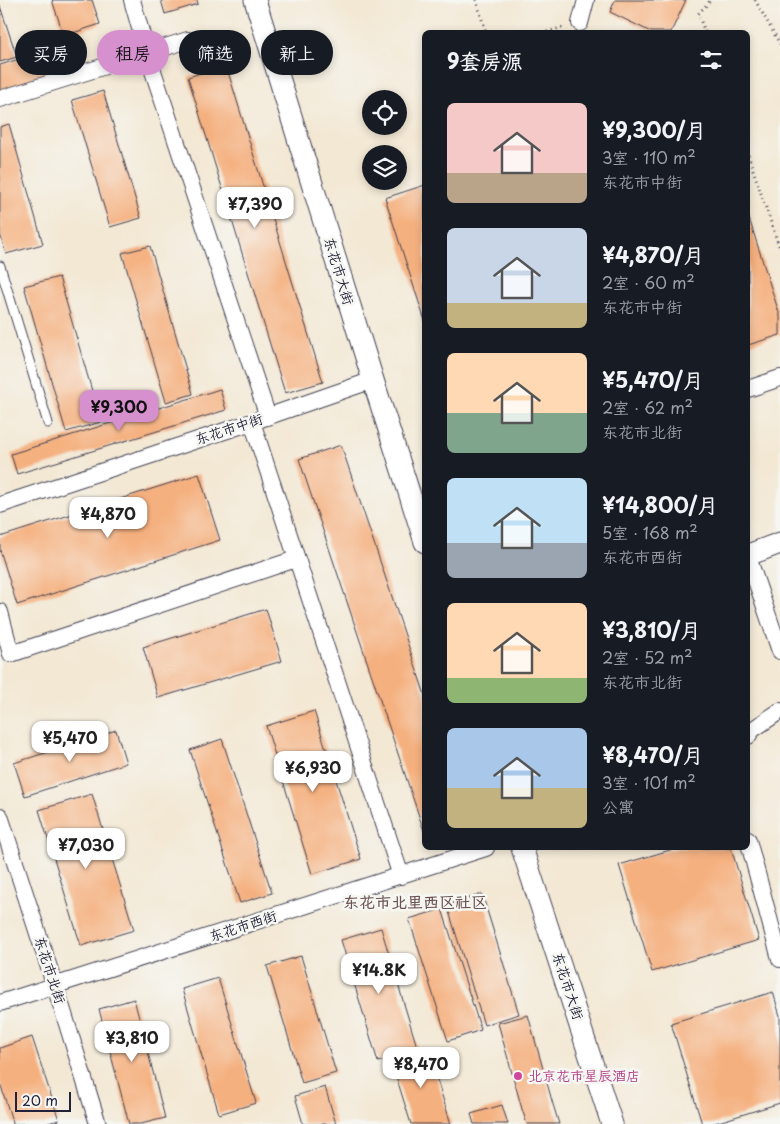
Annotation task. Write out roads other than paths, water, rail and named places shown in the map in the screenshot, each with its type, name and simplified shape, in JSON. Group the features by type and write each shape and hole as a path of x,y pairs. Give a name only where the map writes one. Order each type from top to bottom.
{"street":[{"path":"132,0 140,30"},
{"name":"东花市大街","path":"255,0 422,533"},
{"path":"580,23 586,0"},
{"path":"0,99 97,69"},
{"path":"154,75 260,419 296,559 401,876"},
{"path":"750,388 780,378"},
{"name":"东花市中街","path":"0,504 373,380"},
{"path":"750,555 780,543"},
{"path":"0,612 11,654 296,559"},
{"path":"750,562 780,651"},
{"path":"750,733 780,711"},
{"name":"东花市北街","path":"0,816 98,1124"},
{"path":"750,848 780,960"},
{"name":"东花市西街","path":"0,1003 480,850"},
{"name":"东花市大街","path":"523,850 612,1124"}],"lane":[{"path":"0,266 48,423"}],"place":[{"name":"北京花市星辰酒店","path":"518,1076"}],"district":[{"name":"东花市北里西区社区","path":"415,902"}]}
